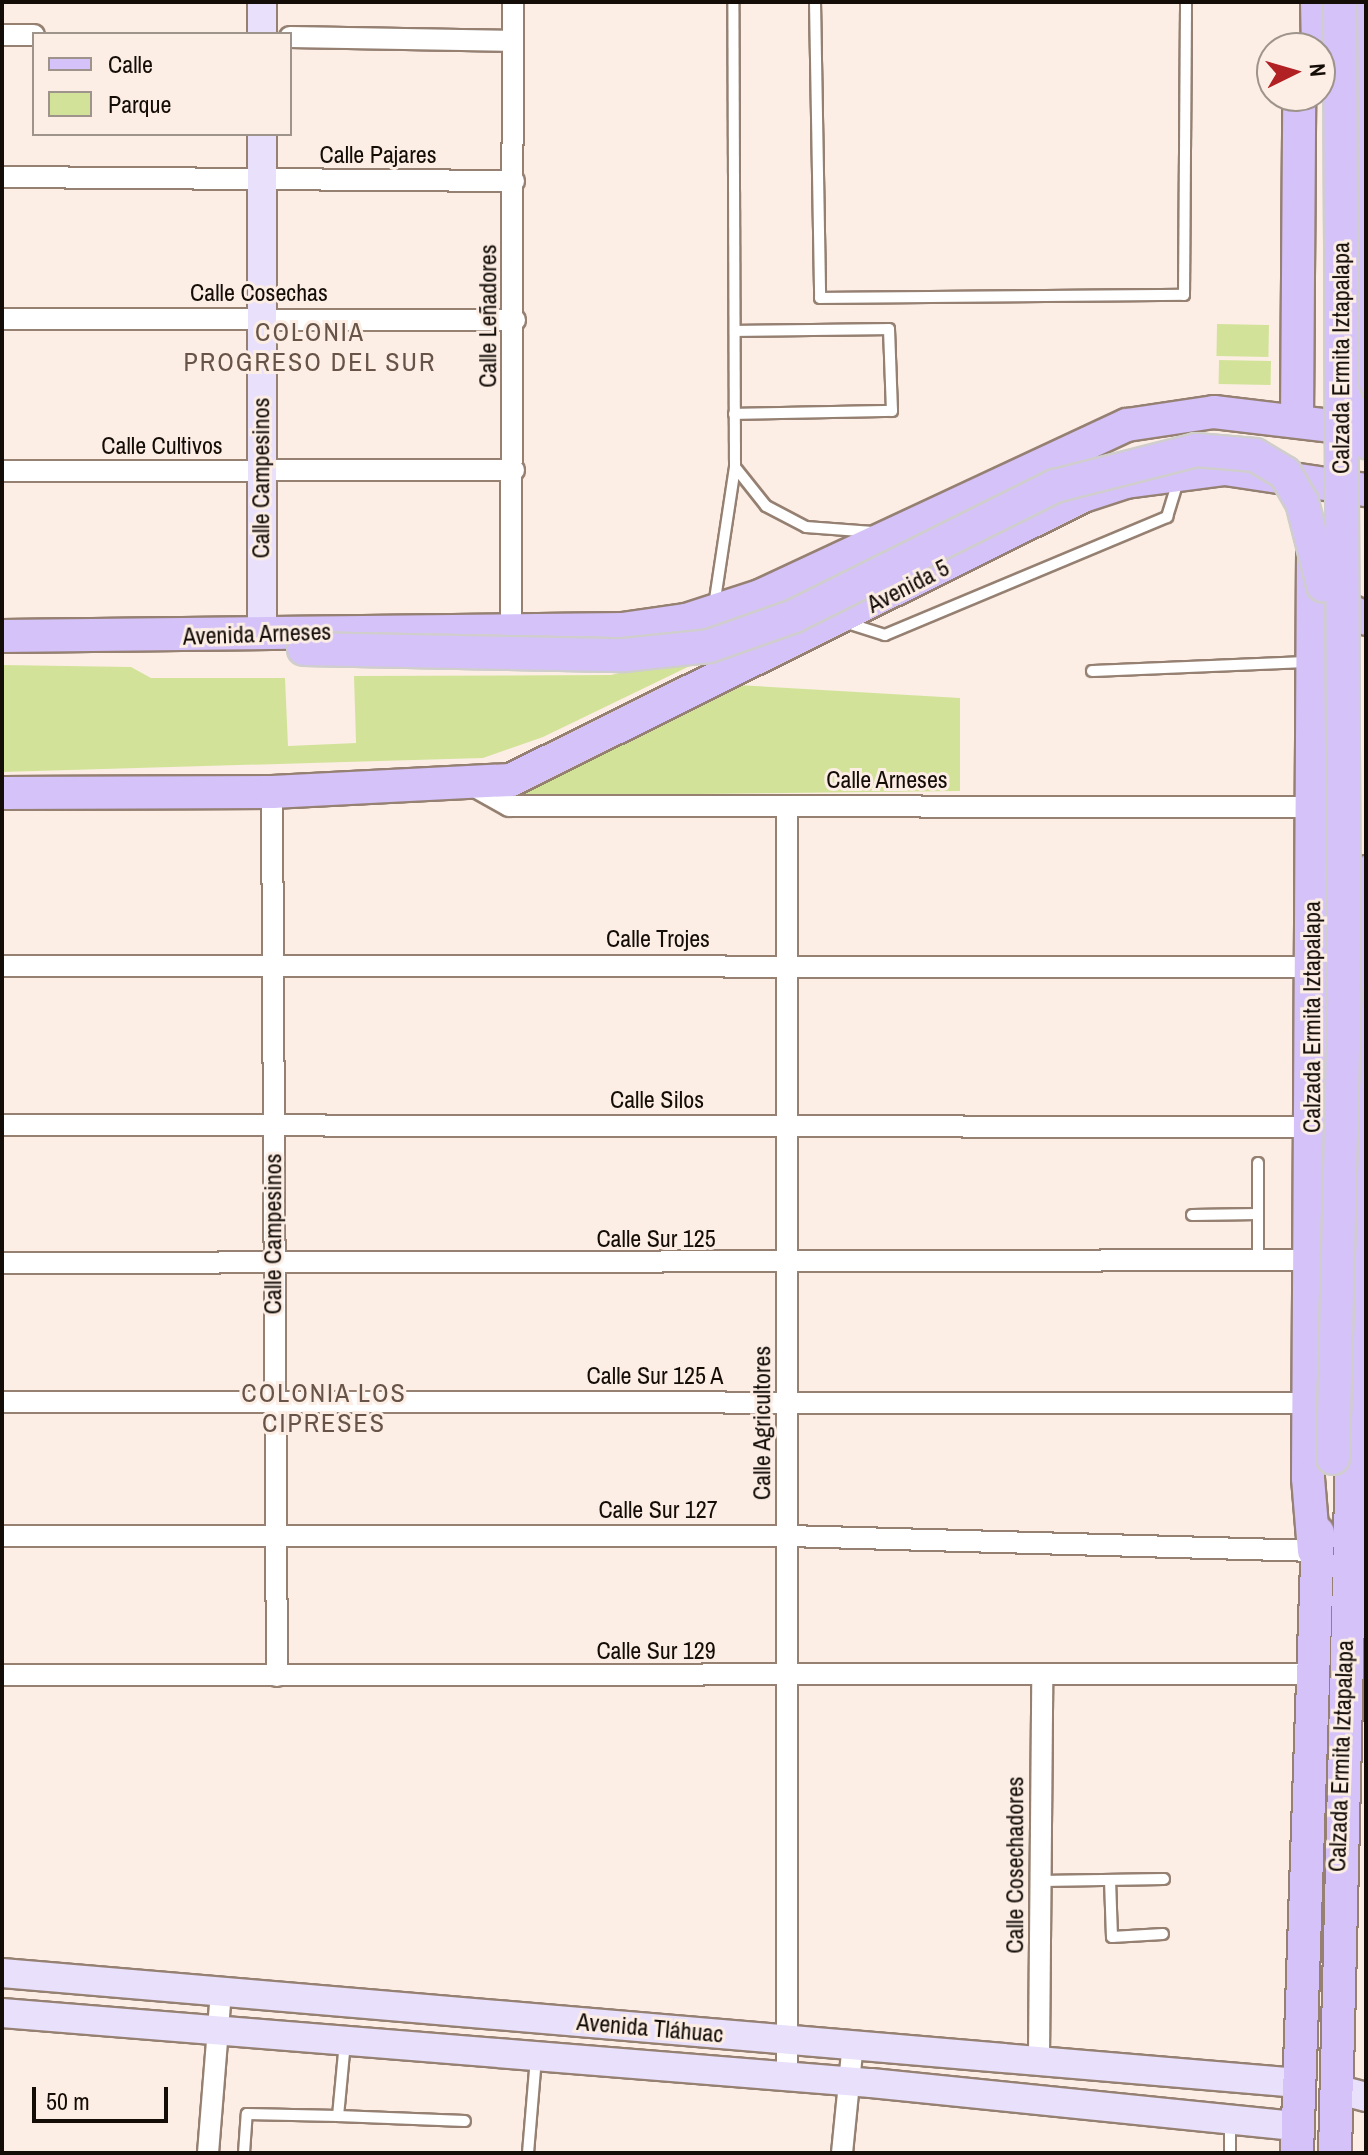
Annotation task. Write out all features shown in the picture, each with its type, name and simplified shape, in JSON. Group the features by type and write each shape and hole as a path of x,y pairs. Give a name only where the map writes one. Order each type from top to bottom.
{"main road":[{"path":"262,2 262,32"},
{"path":"1299,2 1299,32"},
{"path":"1317,2 1318,32"},
{"name":"Calzada Ermita Iztapalapa","path":"1314,1551 1333,1458 1344,993 1340,2"},
{"name":"Calzada Ermita Iztapalapa","path":"1362,2 1365,40 1364,434"},
{"name":"Calzada Ermita Iztapalapa","path":"1297,420 1299,112"},
{"name":"Calzada Ermita Iztapalapa","path":"1318,112 1325,764 1340,946 1364,977"},
{"name":"Calle Campesinos","path":"262,136 262,631"},
{"path":"1298,333 1325,349 1344,348 1364,309"},
{"path":"1340,371 1346,404 1364,434"},
{"path":"728,608 1127,425 1214,412 1297,420 1364,434"},
{"path":"190,637 208,649 599,655 709,646 794,616 1055,486 1196,450 1255,455 1285,473 1302,502 1323,585"},
{"name":"Avenida 5","path":"468,783 511,780 839,620 1083,496 1180,472 1225,469 1366,490"},
{"name":"Calzada Ermita Iztapalapa","path":"1297,2140 1314,1551 1308,1403 1313,967 1314,625 1311,483"},
{"path":"1314,625 1339,605 1366,619"},
{"name":"Avenida Arneses","path":"2,636 190,637 262,631 622,629 728,608"},
{"path":"2,793 272,792 468,783"},
{"name":"Calzada Ermita Iztapalapa","path":"1335,2153 1351,2093 1352,1789 1366,872"},
{"name":"Avenida Tláhuac","path":"2,1973 788,2039 1039,2056 1298,2083"},
{"name":"Avenida Tláhuac","path":"2,2013 787,2076 1230,2120 1297,2140"},
{"path":"1157,2114 1178,2092 1161,2068"}],"street":[{"name":"Calle Leñadores","path":"511,630 515,320 513,2"},
{"path":"2,35 32,35"},
{"path":"292,37 512,41"},
{"name":"Calle Pajares","path":"2,177 514,181"},
{"name":"Calle Cosechas","path":"2,319 515,320"},
{"name":"Calle Cultivos","path":"2,471 514,470"},
{"name":"Calle Arneses","path":"468,783 509,806 1313,807"},
{"name":"Calle Campesinos","path":"272,792 277,1676"},
{"name":"Calle Agricultores","path":"787,806 787,2076"},
{"name":"Calle Trojes","path":"2,966 1313,967"},
{"name":"Calle Silos","path":"2,1125 1311,1127"},
{"name":"Calle Sur 125","path":"2,1263 788,1265 1309,1260"},
{"name":"Calle Sur 125 A","path":"2,1402 1308,1403"},
{"name":"Calle Sur 127","path":"2,1536 788,1536 1314,1551"},
{"name":"Calle Sur 129","path":"2,1675 789,1678 1311,1674"},
{"name":"Calle Cosechadores","path":"1039,2056 1042,1676"},
{"path":"208,2153 221,1992"},
{"path":"842,2153 853,2043"}],"lane":[{"path":"728,608 735,467 733,2"},
{"path":"815,2 820,298 835,298 1184,295 1186,2"},
{"path":"734,414 892,411 889,329 735,331"},
{"path":"735,467 766,506 806,527 890,533"},
{"path":"839,620 885,635 1167,517 1180,472"},
{"path":"1092,671 1288,669 1312,660"},
{"path":"1258,1163 1258,1260"},
{"path":"1192,1215 1258,1214"},
{"path":"1041,1881 1164,1879"},
{"path":"1110,1880 1112,1937 1163,1934"},
{"path":"338,2116 345,2040"},
{"path":"528,2153 536,2055"},
{"path":"244,2153 247,2114 465,2121"},
{"path":"1230,2120 1230,2153"}],"green space":[{"path":"1217,324 1269,325 1268,357 1216,356"},
{"path":"1219,360 1271,361 1271,385 1219,384"},
{"path":"727,648 543,737 483,758 2,772 2,665 131,667 151,678 285,678 288,746 356,743 354,676 611,675"},
{"path":"738,685 960,698 960,791 522,796 521,790"}],"district":[{"name":"COLONIA PROGRESO DEL SUR","path":"310,347"},
{"name":"COLONIA LOS CIPRESES","path":"324,1408"}]}
